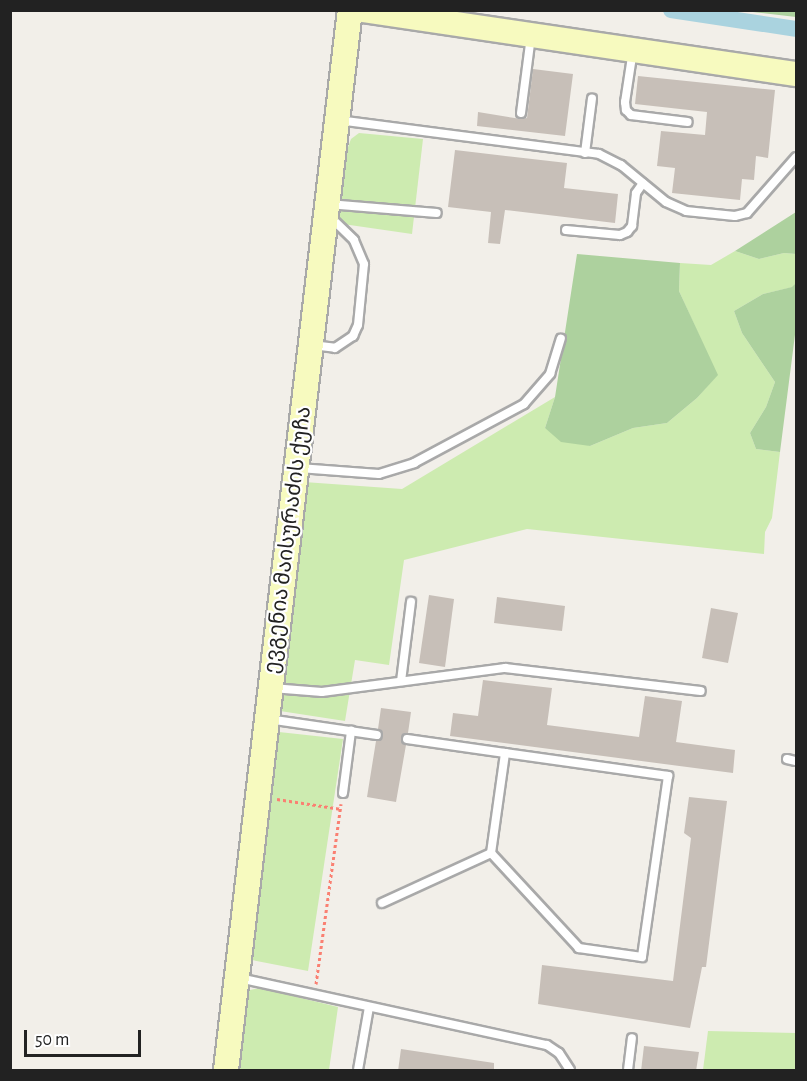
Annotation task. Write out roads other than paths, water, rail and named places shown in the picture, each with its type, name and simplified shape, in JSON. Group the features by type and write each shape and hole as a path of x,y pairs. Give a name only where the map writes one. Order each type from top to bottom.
{"street":[{"name":"ევგენია მაისურაძის ქუჩა","path":"226,1071 350,10"},
{"path":"362,10 796,74"}],"lane":[{"path":"521,113 531,35"},
{"path":"633,50 625,102 626,110 631,115 688,122"},
{"path":"585,153 592,98"},
{"path":"338,120 599,154 621,165 666,202 686,211 735,216 747,213 796,157"},
{"path":"566,230 620,235 627,232 632,226 636,193 643,183"},
{"path":"327,209 437,213"},
{"path":"311,345 335,348 353,336 358,325 364,264 354,240 327,209"},
{"path":"296,468 379,474 414,463 524,404 550,374 561,339"},
{"path":"400,681 411,602"},
{"path":"271,688 322,692 505,668 700,692"},
{"path":"267,719 377,735"},
{"path":"343,793 351,731"},
{"path":"406,739 668,776 642,957 579,948 491,853"},
{"path":"491,853 505,753"},
{"path":"382,903 491,853"},
{"path":"236,977 547,1045 559,1053 570,1071"},
{"path":"358,1071 369,1007"},
{"path":"628,1071 632,1038"}],"waterway":[{"path":"671,10 796,29"}]}
